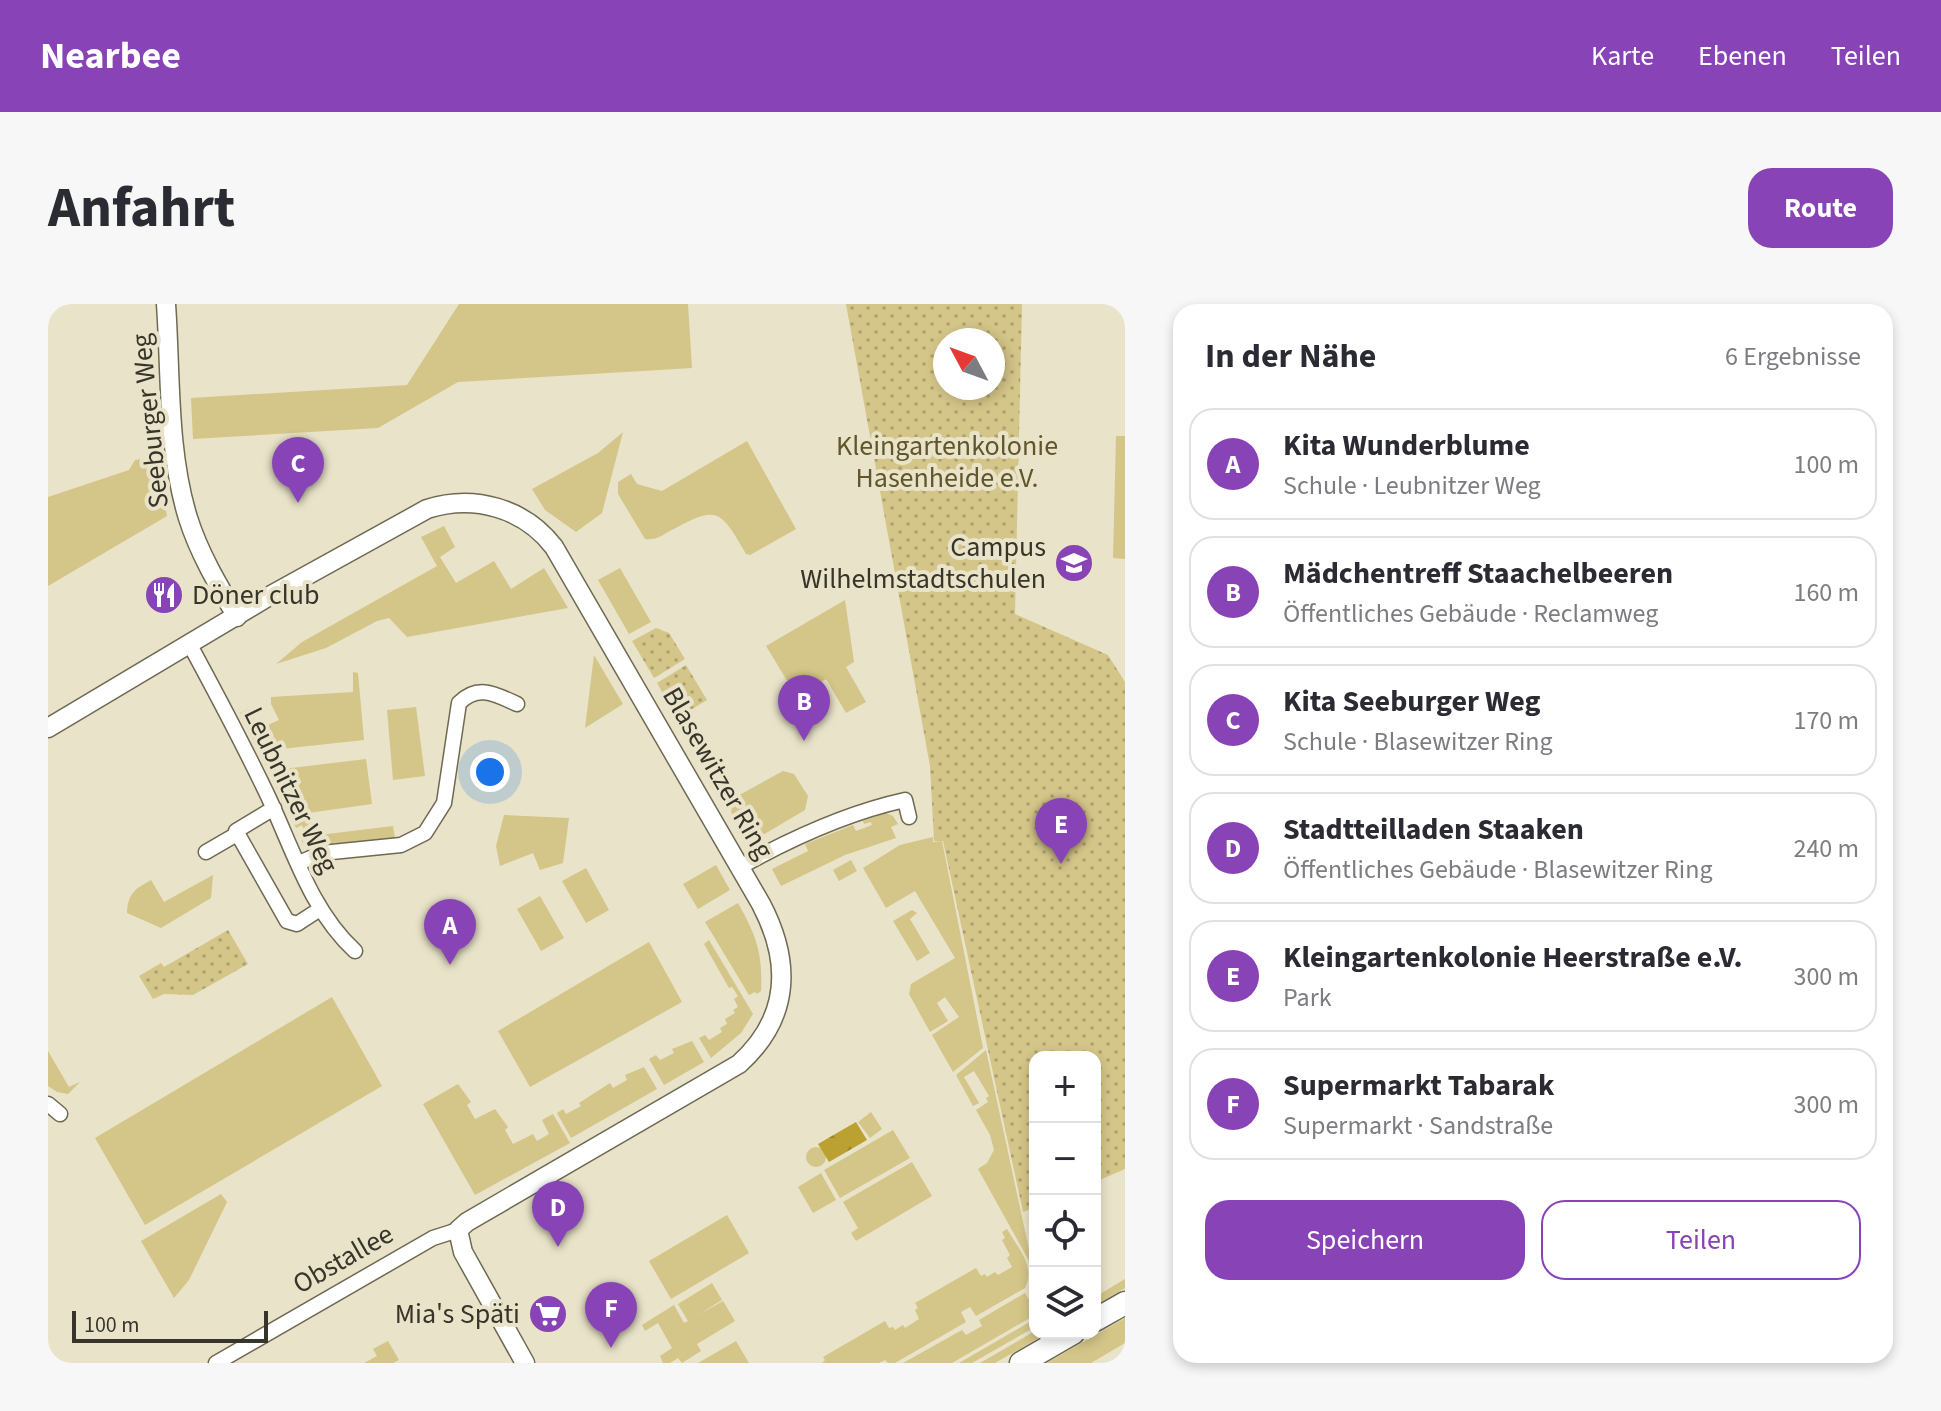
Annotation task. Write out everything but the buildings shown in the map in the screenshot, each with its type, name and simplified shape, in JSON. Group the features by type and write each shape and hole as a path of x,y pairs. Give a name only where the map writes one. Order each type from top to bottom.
{"main road":[{"path":"1101,1317 1125,1303"},
{"path":"1021,1363 1063,1339"}],"street":[{"name":"Seeburger Weg","path":"166,304 175,448 183,502 199,547 237,617"},
{"name":"Blasewitzer Ring","path":"48,728 427,509 444,504 470,503 496,507 525,520 547,538 770,920 783,970 780,998 761,1040 730,1070 458,1230"},
{"name":"Leubnitzer Weg","path":"190,645 274,808 320,909 339,936 355,951"},
{"path":"299,863 322,853 401,845 425,833 444,803 459,703 469,693 484,692 517,704"},
{"path":"740,867 803,834 876,807 905,800 909,817"},
{"path":"206,852 274,808"},
{"path":"237,834 287,921 297,924 320,909"},
{"path":"458,1230 463,1252 525,1363"},
{"name":"Obstallee","path":"216,1363 433,1238 458,1230"}],"green space":[{"path":"459,304 688,304 692,368 458,382 378,428 193,439 191,398 407,385"},
{"name":"Kleingartenkolonie Hasenheide e.V.","path":"846,304 1022,304 1015,614 1108,655 1125,682 1125,1169 1101,1179 1101,1051 1029,1051 1029,1210 1023,1212 943,841 934,841 930,766"},
{"path":"623,432 602,513 576,532 545,510 532,489 598,453"},
{"path":"1116,436 1125,436 1125,559 1113,558"},
{"path":"747,441 796,529 750,555 746,554 722,519 715,515 697,518 657,538 645,539 618,494 618,482 631,474 637,484 662,491"},
{"path":"156,457 167,516 48,586 48,497 129,470 135,460"},
{"path":"444,526 455,547 440,557 456,583 494,561 511,589 544,568 568,608 407,637 389,618 377,621 326,648 276,664 302,642 437,566 421,537"},
{"path":"620,568 651,622 629,634 598,580"},
{"path":"845,600 854,662 846,667 866,702 846,713 826,679 797,697 766,646"},
{"path":"656,628 669,633 685,659 654,678 632,641"},
{"path":"594,655 623,704 585,728"},
{"path":"686,665 707,700 677,718 657,683"},
{"path":"353,672 358,673 364,740 281,749 283,769 366,759 372,804 308,813 311,836 393,826 395,838 315,849 308,853 299,836 306,835 302,825 296,828 240,713 248,709 259,729 279,720 271,697 353,692"},
{"path":"416,707 425,776 393,780 387,710"},
{"path":"783,771 794,774 808,796 805,810 758,838 744,835 731,812 734,798"},
{"path":"886,813 893,816 898,824 891,827 896,838 845,855 781,886 772,869 808,851 805,844 853,825 856,831 872,825 863,821"},
{"path":"504,815 569,818 563,863 540,870 533,853 500,866 496,846"},
{"path":"933,837 933,842 942,841 983,1048 953,1072 932,1035 959,1017 945,997 937,1003 948,1021 930,1032 909,994 911,984 955,958 915,891 886,908 863,868 900,845"},
{"path":"851,860 857,871 839,881 833,870"},
{"path":"716,865 730,890 698,909 683,884"},
{"path":"586,868 609,910 586,923 562,881"},
{"path":"213,875 211,898 161,928 127,913 133,892 151,880 164,902"},
{"path":"540,896 564,938 541,951 517,909"},
{"path":"738,903 754,935 759,955 761,991 757,994 749,995 705,922"},
{"path":"912,910 917,913 910,919 930,953 917,961 893,921"},
{"path":"228,930 248,964 193,995 164,994 153,999 139,976 161,963 164,967"},
{"path":"709,940 753,1014 741,1033 711,1058 699,1038 705,1035 709,1040 722,1032 720,1028 727,1024 725,1019 738,1007 734,999 738,996 732,987 729,988 704,944"},
{"path":"649,942 682,1002 530,1087 498,1031"},
{"path":"332,997 382,1086 145,1225 95,1138"},
{"path":"692,1041 704,1062 664,1085 649,1059 656,1055 660,1060 674,1053 672,1049"},
{"path":"986,1050 1029,1261 978,1169 987,1163 994,1150 990,1135 976,1110 988,1102 986,1098 989,1096 974,1071 964,1077 979,1103 973,1106 956,1075"},
{"path":"48,1051 69,1087 80,1082 68,1094 48,1086"},
{"path":"644,1067 657,1089 571,1138 557,1113 563,1109 566,1114 610,1083 613,1088 627,1080 625,1075"},
{"path":"458,1084 471,1102 467,1105 475,1119 495,1109 508,1127 505,1130 513,1144 533,1134 537,1141 549,1134 542,1120 553,1114 570,1143 475,1195 423,1104"},
{"path":"871,1112 882,1129 870,1138 858,1122"},
{"path":"856,1122 867,1140 829,1162 818,1144"},
{"path":"893,1130 910,1158 840,1198 824,1170"},
{"path":"816,1147 823,1150 826,1157 823,1164 816,1167 809,1164 806,1157 809,1150"},
{"path":"912,1162 932,1196 856,1241 851,1233 858,1228 843,1202"},
{"path":"821,1173 836,1200 813,1213 798,1187"},
{"path":"221,1194 227,1202 189,1280 174,1298 141,1241"},
{"path":"727,1215 749,1253 671,1299 649,1261"},
{"path":"1007,1229 1027,1265 1025,1288 976,1316 970,1307 961,1312 966,1322 895,1363 885,1360 879,1363 822,1363 825,1360 823,1357 885,1321 889,1328 895,1330 903,1325 905,1328 919,1319 915,1303 976,1268 981,1276 985,1274 987,1277 1012,1267 1002,1240 1005,1238 1002,1232"},
{"path":"1125,1279 1125,1288 1101,1302 1101,1293"},
{"path":"712,1283 722,1300 698,1315 723,1301 735,1321 697,1344 701,1351 682,1363 678,1358 663,1363 660,1356 672,1348 658,1323 645,1331 642,1325 674,1305 684,1323 688,1321 678,1304"},
{"path":"1025,1293 1029,1300 1029,1318 952,1363 903,1363 962,1330 966,1335 982,1326 979,1320"},
{"path":"1125,1318 1125,1343 1091,1363 1047,1363 1089,1339 1101,1339 1101,1332"},
{"path":"1029,1322 1029,1330 972,1363 959,1363"},
{"path":"1029,1334 1029,1339 1037,1339 995,1363 980,1363"},
{"path":"388,1341 399,1360 393,1363 364,1363 377,1356 373,1349"},
{"path":"736,1341 749,1363 698,1363"}],"place":[{"name":"Kita Seeburger Weg","path":"298,503"},
{"name":"Campus Wilhelmstadtschulen","path":"1074,563"},
{"name":"Döner club","path":"164,595"},
{"name":"Mädchentreff Staachelbeeren","path":"804,741"},
{"name":"Kleingartenkolonie Heerstraße e.V.","path":"1061,864"},
{"name":"Kita Wunderblume","path":"450,965"},
{"name":"Stadtteilladen Staaken","path":"558,1247"},
{"name":"Mia's Späti","path":"548,1314"},
{"name":"Supermarkt Tabarak","path":"611,1348"}]}
